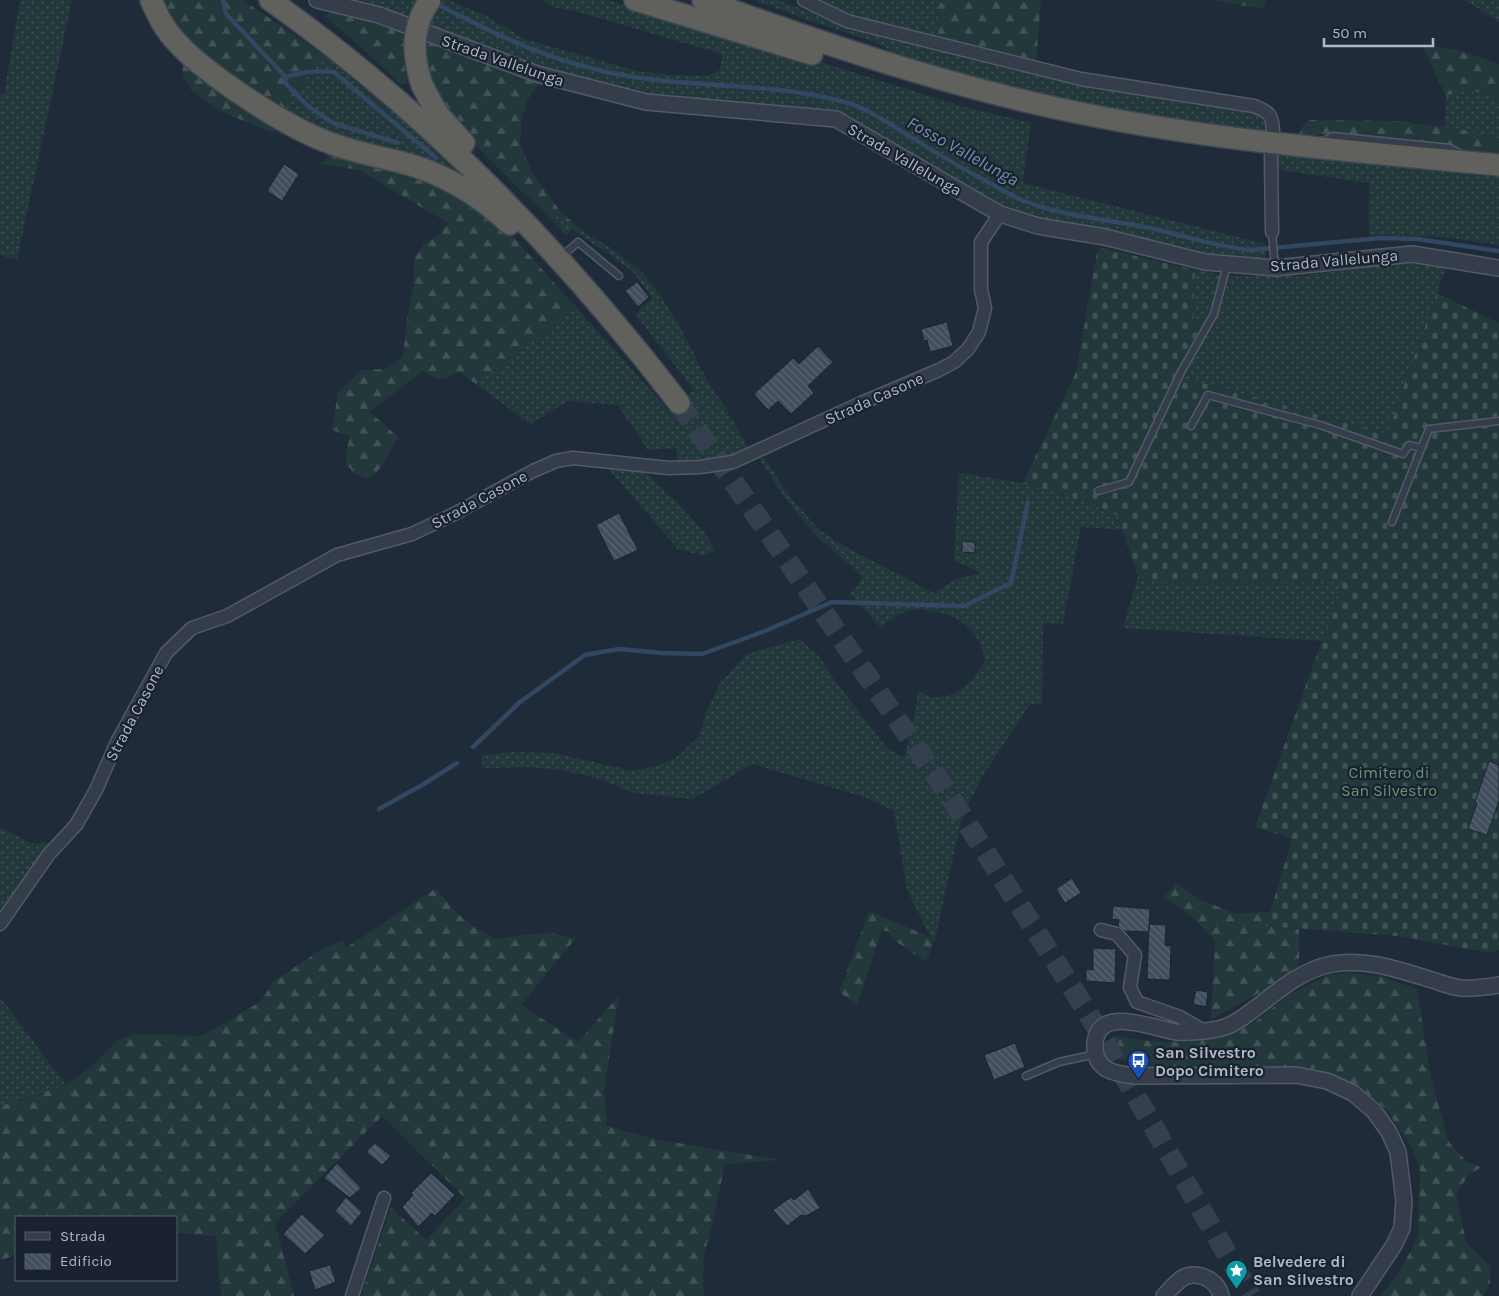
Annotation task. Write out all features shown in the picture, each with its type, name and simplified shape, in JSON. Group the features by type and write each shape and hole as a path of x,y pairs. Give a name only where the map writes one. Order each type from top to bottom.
{"highway":[{"path":"151,0 169,33 181,47 207,69 256,103 316,138 349,150 400,162 440,175 489,206 528,242 553,251"},
{"path":"270,0 330,44 414,114 461,157 553,251 612,317 679,403"},
{"path":"430,0 420,17 415,32 414,52 422,85 437,113 454,134 502,182 509,206"},
{"path":"635,0 860,69 877,61"},
{"path":"703,0 877,61 977,89 1056,108 1222,137 1312,148 1499,165"}],"street":[{"name":"Strada Vallelunga","path":"316,0 379,15 537,74 646,102 836,119 1000,214 1038,226 1105,237 1205,262 1275,268 1412,254 1499,268"},
{"path":"804,0 847,21 1081,79 1254,106 1266,111 1271,117 1273,130"},
{"name":"Strada Vallelunga","path":"1271,155 1272,232"},
{"name":"Strada Casone","path":"0,924 49,854 76,825 96,790 118,740 166,654 192,628 227,616 337,556 412,534 556,460 573,458 669,468 700,467 733,462 947,366 954,362 968,348 979,332 985,308 981,289 981,242 1000,214"},
{"path":"1101,930 1116,934 1135,955 1130,987 1137,1002 1180,1017 1202,1030"},
{"path":"1360,1296 1394,1245 1402,1228 1404,1201 1398,1152 1389,1132 1374,1111 1353,1092 1327,1081 1296,1075 1132,1076 1113,1072 1100,1066 1095,1042 1098,1034 1103,1027 1113,1021 1123,1020 1178,1032 1216,1029 1228,1026 1241,1019 1286,984 1300,976 1333,964 1356,962 1378,964 1459,988 1474,989 1499,985"},
{"path":"352,1296 384,1198"},
{"path":"1164,1296 1181,1280 1194,1275 1211,1280 1217,1286 1221,1296"}],"lane":[{"path":"1272,232 1275,268"},
{"path":"553,251 578,242 619,276"},
{"path":"1098,490 1129,482 1181,372 1214,314 1227,264"},
{"path":"1191,426 1208,395 1320,425 1403,454 1409,445 1421,448"},
{"path":"1392,522 1429,429 1499,421"},
{"path":"1026,1076 1059,1062 1096,1054"}],"green space":[{"path":"20,0 72,0 17,260 0,255 0,95 4,94"},
{"path":"160,0 243,0 323,55 284,110 199,51 176,27"},
{"path":"337,0 449,0 486,16 525,39 637,71 672,75 707,76 720,70 722,54 575,11 554,7 541,0 607,0 724,32 961,106 1031,123 1023,183 1266,244 1266,262 1209,256 1039,221 1007,211 836,115 659,99 522,65"},
{"path":"754,0 777,0 873,34 1017,71 1105,90 1254,114 1262,119 1268,132 1150,117 1048,98 909,61 875,42"},
{"path":"817,0 939,0 937,39 845,14"},
{"path":"939,0 1041,0 1036,62 937,39"},
{"path":"1211,0 1266,0 1263,9"},
{"path":"1465,0 1499,0 1499,22"},
{"path":"335,11 403,32 403,60 408,83 401,85 358,44 324,16"},
{"path":"425,41 540,82 527,101 522,118 520,143 532,172 558,208 581,231 535,203 466,137 444,109 436,95 426,61"},
{"path":"1422,45 1452,49 1499,64 1499,99 1473,91 1446,96"},
{"path":"323,54 412,128 454,166 453,170 450,171 343,140 284,110"},
{"path":"182,63 201,80 277,128 273,133 220,111 190,89 183,75"},
{"path":"1461,90 1485,93 1499,99 1499,138 1444,127 1446,96"},
{"path":"1310,120 1400,121 1459,129 1499,138 1499,156 1480,154 1450,146 1333,134 1299,134 1304,124"},
{"path":"1274,151 1499,174 1499,245 1444,237 1369,235 1369,183 1274,169"},
{"path":"330,155 433,180 488,215 514,238 577,308 476,384 459,372 440,380 422,371 370,412 399,438 382,465 369,479 355,474 346,464 346,453 350,436 332,430 338,392 361,370 386,369 403,357 408,312 414,285 414,260 424,244 439,234 448,223 359,170 320,164"},
{"path":"535,202 612,249 642,272 661,296 678,323 708,382 750,451 727,461 679,465 676,448 648,450 618,405 568,401 530,424 476,384 577,308 669,411 694,390 635,314 653,298 631,270 572,229 566,235"},
{"name":"Cimitero di San Silvestro","path":"1098,247 1195,270 1193,318 1203,323 1174,375 1387,434 1437,293 1499,323 1499,950 1491,953 1397,936 1266,926 1292,839 1255,827 1343,582 1156,583 1138,576 1117,515 1079,500 1023,483 1076,372"},
{"path":"1406,263 1446,267 1387,434 1173,375 1203,323 1193,318 1195,270 1232,276 1298,276"},
{"path":"764,457 788,494 819,530 844,546 934,593 956,579 981,573 954,560 959,473 1023,483 1079,500 1117,515 1122,530 1081,527 1063,624 1043,623 1042,704 1030,704 984,774 970,801 961,823 935,939 930,936 907,890 894,811 864,797 752,764 693,799 634,793 597,778 562,770 529,767 483,768 481,755 514,752 555,753 633,771 656,766 674,759 699,737 706,713 720,683 747,654 799,639 819,656 835,681 888,749 904,757 911,732 918,690 930,697 941,697 957,692 964,687 976,675 985,660 978,640 973,632 959,620 925,610 906,611 880,627 850,594 857,587 862,577 818,537 802,519 759,459"},
{"path":"607,467 642,470 678,503 704,532 715,550 704,556 678,549"},
{"path":"1138,576 1156,583 1344,582 1322,641 1123,628"},
{"path":"0,827 30,843 55,843 8,908 0,909"},
{"path":"1176,883 1201,900 1235,913 1270,912 1266,926 1299,929 1299,966 1259,993 1211,1020 1215,940 1192,917 1164,897"},
{"path":"436,888 463,918 498,940 518,935 552,933 576,938 521,1005 578,1042 619,996 604,1090 607,1126 654,1139 781,1160 725,1164 704,1255 704,1296 361,1296 391,1207 426,1240 465,1198 382,1116 275,1223 294,1296 221,1296 216,1236 178,1233 178,1216 15,1216 15,1255 0,1260 0,1106 66,1085 96,1063 115,1042 133,1034 200,1036 261,1001 273,982 319,951 343,940 346,948"},
{"path":"869,911 935,939 926,962 891,938 890,932 882,930 857,1005 839,992"},
{"path":"1351,973 1380,976 1417,989 1431,1078 1449,1142 1467,1162 1481,1167 1467,1177 1456,1194 1466,1242 1490,1266 1490,1283 1483,1296 1381,1296 1402,1267 1418,1237 1420,1170 1412,1148 1386,1109 1358,1086 1317,1069 1254,1066 1146,1067 1111,1057 1106,1050 1105,1044 1116,1036 1148,1041 1186,1042 1224,1036 1255,1022 1289,995 1330,974"},
{"path":"0,997 66,1085 0,1106"}],"building":[{"path":"284,164 299,174 282,201 267,191"},
{"path":"637,282 649,297 638,307 625,291"},
{"path":"947,322 953,346 930,352 927,340 924,341 921,329"},
{"path":"818,346 833,362 808,386 814,393 791,414 778,401 768,410 754,394 793,358 799,364"},
{"path":"619,513 638,550 614,561 596,525"},
{"path":"962,541 975,542 975,553 962,552"},
{"path":"1489,761 1499,765 1499,801 1487,835 1468,829"},
{"path":"1072,878 1081,893 1065,903 1056,889"},
{"path":"1113,906 1150,909 1149,932 1125,931 1118,926 1119,920 1112,919"},
{"path":"1149,924 1166,925 1165,945 1171,946 1170,980 1147,979"},
{"path":"1093,948 1116,949 1115,983 1086,981 1086,969 1093,970"},
{"path":"1196,990 1208,992 1206,1007 1193,1004"},
{"path":"1015,1043 1025,1067 994,1080 984,1055"},
{"path":"375,1143 391,1156 382,1165 366,1152"},
{"path":"337,1163 361,1188 350,1198 324,1178"},
{"path":"431,1173 455,1195 435,1216 432,1213 418,1227 402,1207 413,1195 411,1193"},
{"path":"808,1189 820,1208 806,1216 801,1215 787,1226 773,1210 791,1197 794,1200"},
{"path":"346,1197 362,1212 351,1226 335,1211"},
{"path":"302,1214 325,1235 305,1254 283,1234"},
{"path":"330,1265 336,1282 315,1290 309,1271"}],"waterway":[{"path":"223,0 226,14 286,77 285,83 308,106 333,123 398,143"},
{"name":"Fosso Vallelunga","path":"435,3 531,49 581,66 633,77 795,92 857,106 1013,196 1052,210 1145,227 1211,243 1251,250 1380,238 1417,239 1499,251"},
{"path":"286,77 310,72 334,72 436,158"},
{"path":"473,747 520,702 585,655 619,649 702,654 765,631 832,602 964,606 1011,583 1028,502"},
{"path":"379,809 457,763"}],"tunnel":[{"path":"679,403 945,789 1085,1008 1251,1296"}],"place":[{"name":"San Silvestro Dopo Cimitero","path":"1139,1080"},
{"name":"Belvedere di San Silvestro","path":"1237,1289"}]}
